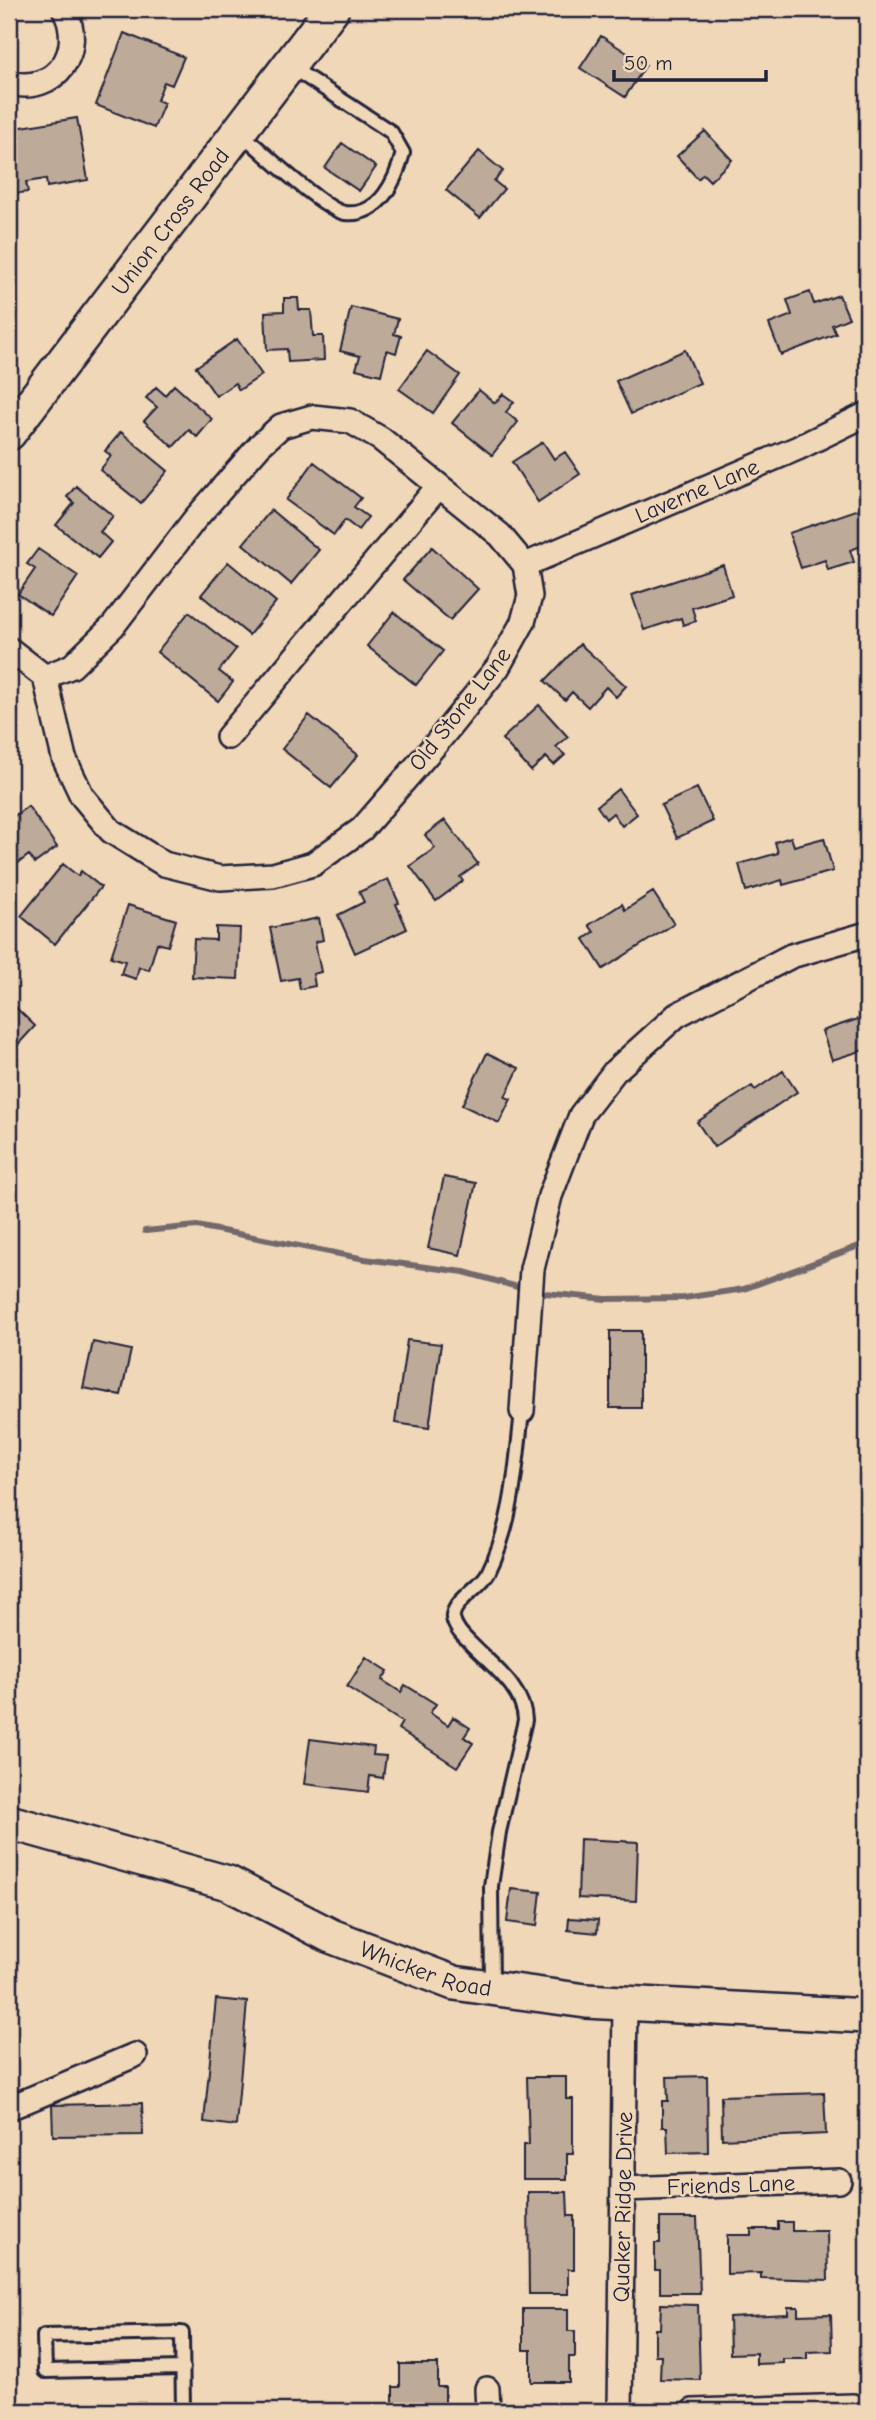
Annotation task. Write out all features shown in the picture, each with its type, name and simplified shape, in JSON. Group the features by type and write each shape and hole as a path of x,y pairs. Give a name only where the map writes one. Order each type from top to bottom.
{"street":[{"path":"9,83 19,86 36,84 51,78 63,66 70,52 73,36 64,9"},
{"name":"Union Cross Road","path":"9,433 332,9"},
{"name":"Laverne Lane","path":"525,565 785,453 867,414"},
{"path":"9,649 45,677 72,666 113,626 195,519 260,445 281,426 312,417 350,421 381,439 500,535 525,565"},
{"path":"228,737 438,487"},
{"name":"Old Stone Lane","path":"45,677 64,758 82,796 111,831 164,864 220,878 273,875 313,864 362,829 435,746 498,667 523,622 530,596 525,565"},
{"path":"522,1411 532,1269 550,1196 581,1115 615,1071 677,1015 791,957 867,934"},
{"name":"Whicker Road","path":"9,1822 228,1883 343,1940 454,1983 586,2001 867,2016"},
{"name":"Quaker Ridge Drive","path":"620,2411 625,2003"},
{"path":"9,2108 135,2055"},
{"name":"Friends Lane","path":"623,2189 839,2181"},
{"path":"693,2411 853,2406"}],"lane":[{"path":"238,131 317,198 344,213 366,211 383,198 397,175 403,153 391,132 288,65"},
{"path":"492,1988 492,1886 499,1832 525,1720 525,1707 516,1691 459,1632 453,1618 454,1610 487,1576 504,1535 515,1476 522,1411"},
{"path":"183,2368 45,2371 44,2336 182,2333 183,2368 183,2411"}],"building":[{"path":"124,33 184,57 172,85 164,82 157,100 164,103 154,128 96,105"},
{"path":"601,36 646,65 625,97 580,68"},
{"path":"77,118 88,180 47,187 46,179 26,182 28,192 13,194 9,171 9,129"},
{"path":"705,131 732,160 710,181 703,174 698,179 677,156"},
{"path":"342,143 376,167 359,191 325,168"},
{"path":"479,151 503,171 494,181 504,189 480,218 446,190"},
{"path":"810,292 814,304 839,295 849,318 832,325 836,334 781,355 769,324 792,315 787,300"},
{"path":"284,298 298,298 299,310 311,310 313,336 323,336 324,360 288,362 287,349 267,350 265,312 284,311"},
{"path":"351,307 398,319 394,334 401,336 396,353 387,350 381,375 356,369 360,356 340,351"},
{"path":"237,339 262,375 239,390 235,383 216,396 196,367"},
{"path":"685,350 700,383 631,414 616,381"},
{"path":"427,351 460,375 433,413 399,389"},
{"path":"174,385 212,419 197,437 189,430 173,447 144,421 157,407 146,398 156,387 165,395"},
{"path":"479,390 495,403 503,394 514,402 506,412 518,422 492,455 452,423"},
{"path":"121,432 168,471 141,503 100,470 111,456 105,451"},
{"path":"543,442 554,459 565,452 580,474 538,502 512,462"},
{"path":"314,462 361,498 354,507 368,517 358,530 345,520 334,535 286,500"},
{"path":"76,486 113,516 100,532 111,542 98,558 56,525 74,503 67,497"},
{"path":"865,507 867,544 850,550 854,562 828,570 825,560 801,568 789,533"},
{"path":"271,510 319,550 291,584 243,544"},
{"path":"432,547 478,589 450,620 403,580"},
{"path":"38,549 78,576 51,616 18,594 35,569 27,564"},
{"path":"228,562 276,602 249,635 201,595"},
{"path":"723,565 732,595 692,608 696,621 683,625 681,618 644,630 632,595"},
{"path":"189,612 236,649 219,671 233,682 218,701 157,652"},
{"path":"394,612 443,651 416,685 367,646"},
{"path":"580,644 626,686 616,697 606,687 588,707 572,692 565,700 545,681"},
{"path":"539,705 568,737 556,747 565,755 554,765 546,757 531,771 502,739"},
{"path":"309,715 358,755 331,788 282,749"},
{"path":"697,788 713,821 677,838 661,805"},
{"path":"618,789 637,814 622,826 613,813 606,819 597,806"},
{"path":"28,806 57,847 35,863 29,855 9,870 9,820"},
{"path":"445,820 478,864 460,877 463,881 436,901 410,866 435,848 425,835"},
{"path":"791,837 794,846 824,838 833,871 783,885 782,880 746,891 739,864 778,853 775,842"},
{"path":"63,864 78,876 81,871 101,887 55,944 21,916"},
{"path":"388,879 407,929 355,953 338,915 364,902 359,892"},
{"path":"653,892 674,924 603,969 584,939 594,932 589,925 622,904 625,910"},
{"path":"128,905 176,920 168,946 157,943 149,970 139,967 136,979 121,974 125,961 111,957"},
{"path":"319,918 323,940 315,942 321,972 313,974 315,986 300,989 298,978 281,981 270,928"},
{"path":"216,927 240,928 238,979 192,977 194,939 216,940"},
{"path":"9,1001 35,1026 10,1053 9,1053"},
{"path":"867,1016 867,1049 832,1060 822,1031"},
{"path":"487,1053 519,1068 505,1097 511,1099 499,1123 462,1105"},
{"path":"783,1071 797,1092 714,1147 697,1122 752,1086 755,1090"},
{"path":"444,1177 476,1183 460,1255 428,1248"},
{"path":"610,1331 641,1331 641,1408 610,1408"},
{"path":"407,1340 441,1344 429,1428 395,1423"},
{"path":"93,1342 131,1350 121,1395 83,1388"},
{"path":"366,1657 388,1671 382,1680 401,1692 405,1685 436,1704 430,1713 448,1725 453,1717 470,1728 464,1737 473,1743 457,1767 398,1729 402,1722 347,1687"},
{"path":"310,1739 374,1747 373,1755 386,1756 383,1778 370,1776 368,1792 304,1784"},
{"path":"580,1839 638,1842 636,1901 578,1898"},
{"path":"511,1889 541,1892 537,1926 507,1922"},
{"path":"569,1918 598,1920 597,1933 568,1930"},
{"path":"216,1999 247,2002 236,2126 204,2122"},
{"path":"707,2076 708,2152 668,2153 667,2127 662,2127 662,2101 668,2101 667,2077"},
{"path":"527,2077 566,2077 566,2099 573,2099 573,2154 567,2154 567,2179 523,2179 523,2145 529,2145"},
{"path":"824,2093 826,2134 722,2139 721,2096"},
{"path":"142,2103 143,2135 53,2136 52,2105"},
{"path":"528,2192 567,2192 568,2216 574,2216 574,2269 568,2269 568,2294 529,2294"},
{"path":"660,2218 697,2218 700,2293 660,2293 660,2270 655,2270 655,2243 660,2243"},
{"path":"778,2222 792,2222 792,2231 827,2231 828,2280 761,2278 761,2273 727,2274 727,2235 751,2235 751,2229 778,2229"},
{"path":"661,2304 698,2305 700,2380 660,2379 661,2355 655,2355 655,2329 660,2329"},
{"path":"788,2307 798,2307 798,2315 831,2314 832,2351 807,2352 807,2359 783,2359 783,2363 756,2364 756,2353 730,2354 729,2317 788,2314"},
{"path":"523,2309 568,2309 568,2331 575,2331 575,2357 569,2357 569,2382 531,2382 531,2350 523,2350"},
{"path":"400,2364 438,2364 438,2387 445,2387 445,2411 393,2410 393,2387 400,2387"}],"waterway":[{"path":"145,1231 197,1226 365,1259 464,1272 525,1289"},
{"path":"535,1292 606,1299 684,1298 744,1289 867,1243"}]}
